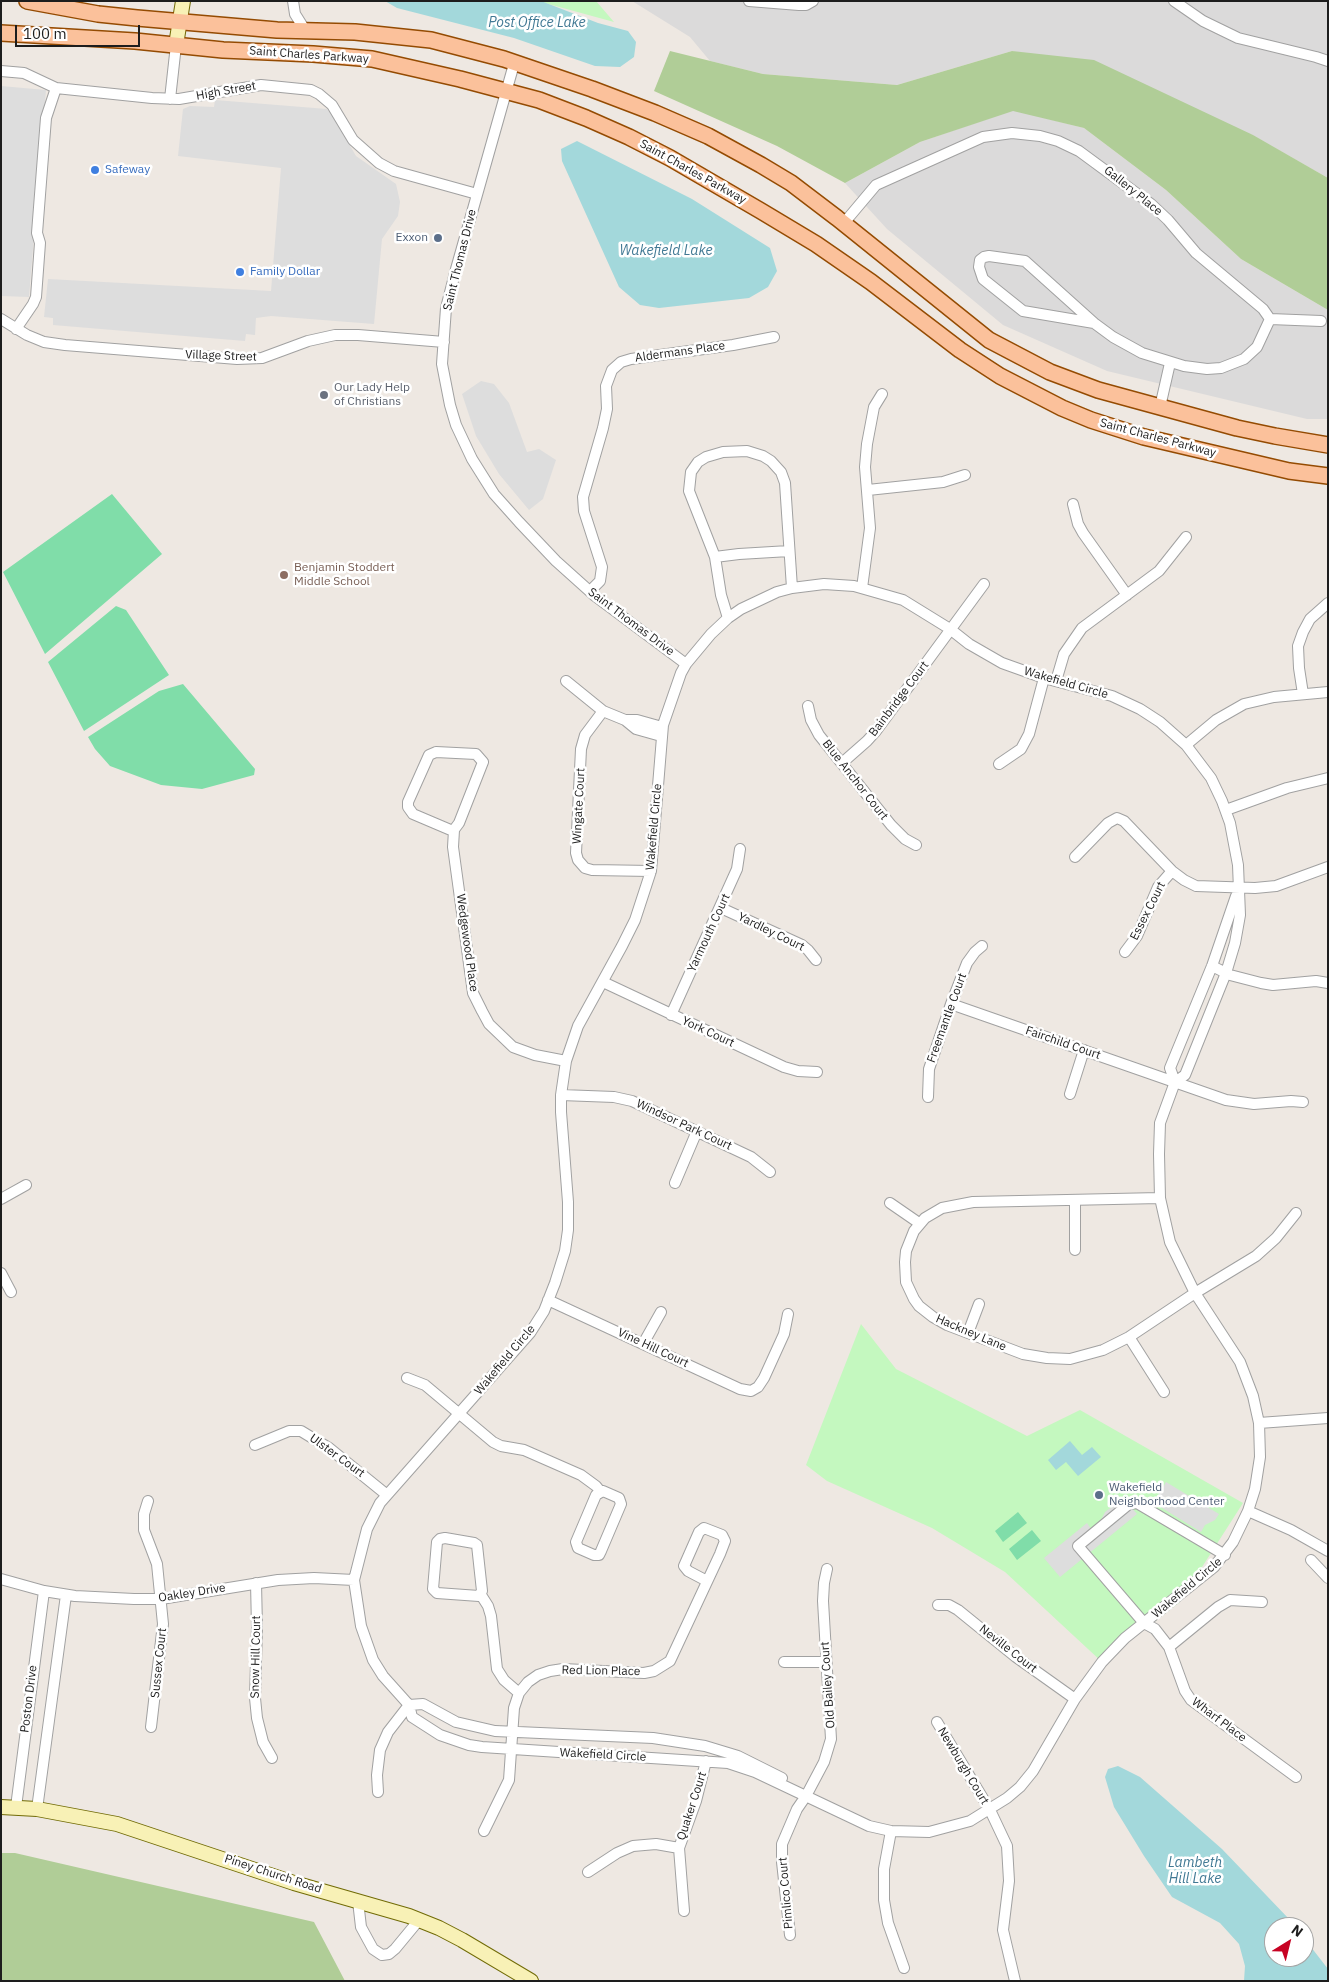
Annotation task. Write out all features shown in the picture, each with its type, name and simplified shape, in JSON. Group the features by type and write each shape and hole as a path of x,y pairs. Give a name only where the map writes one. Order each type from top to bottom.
{"main road":[{"name":"Saint Charles Parkway","path":"27,1 98,14 180,22 277,30 355,32 431,40 480,52 612,96 655,112 708,136 790,183 844,223 965,322 1005,349 1050,372 1077,383 1160,408 1257,432 1328,444"},
{"name":"Saint Charles Parkway","path":"1,33 135,40 223,50 372,59 539,100 629,137 670,158 816,244 871,282 960,350 1000,376 1054,404 1091,420 1144,437 1280,469 1328,476"}],"street":[{"path":"170,98 183,1"},
{"path":"293,1 295,14 305,30"},
{"path":"749,1 806,5 813,1"},
{"path":"1174,1 1192,14 1235,37 1328,61"},
{"name":"Saint Thomas Drive","path":"514,64 446,308 442,364 456,426 472,459 494,494 556,561 624,618 686,664"},
{"name":"High Street","path":"1,71 24,73 56,88 179,99 261,85 311,90 332,105 353,140 379,163 394,171 477,194"},
{"path":"16,328 36,297 40,243 37,232 46,118 56,88"},
{"name":"Gallery Place","path":"844,223 876,185 983,137 1018,133 1058,140 1097,162 1160,212 1196,253 1263,309 1270,319"},
{"path":"1094,323 1023,311 983,280 979,267 980,260 989,256 1025,261 1113,338 1136,351 1170,363 1221,368 1248,356 1257,347 1270,319 1321,321"},
{"name":"Village Street","path":"1,319 35,339 64,345 250,359 271,355 308,341 335,335 444,342"},
{"name":"Aldermans Place","path":"590,591 600,581 602,567 584,511 583,497 605,418 606,386 612,370 621,362 631,359 733,345 774,337"},
{"path":"1160,408 1170,363"},
{"path":"862,588 869,537 868,490 865,467 869,430 874,407 882,394"},
{"path":"728,618 721,596 715,557 692,501 689,485 692,472 698,462 706,457 723,452 747,451 758,453 771,460 781,472 785,483 792,588"},
{"path":"868,490 943,482 965,475"},
{"path":"1073,504 1078,524 1083,533 1127,595"},
{"path":"1056,681 1064,654 1076,634 1089,622 1159,572 1186,537"},
{"path":"715,557 789,551"},
{"name":"Wakefield Circle","path":"841,584 862,588 903,600 950,629 969,644 997,660 1044,678 1098,691 1126,702 1160,722 1186,745 1204,768 1226,810 1236,848 1239,888 1239,925 1226,973 1185,1075 1175,1082 1160,1123 1160,1198 1170,1242 1195,1294 1243,1368 1253,1396 1259,1422 1258,1472 1248,1511 1225,1555 1202,1578 1125,1638 1102,1662 1075,1699 1033,1772 1006,1798 970,1821 943,1829 916,1832 891,1831 869,1826 742,1767 706,1761 512,1750 468,1745 440,1735 412,1717 410,1705 383,1676 373,1660 362,1626 354,1580 367,1529 380,1503 530,1333 548,1300 561,1267 568,1230 561,1095 566,1061 578,1026 635,920 651,871 662,732 672,696 686,664 711,634 728,618 760,599 792,588 841,584"},
{"name":"Bainbridge Court","path":"842,763 867,741 876,730 984,584"},
{"path":"1303,694 1298,668 1298,646 1310,619 1328,602"},
{"path":"999,764 1021,749 1029,734 1044,678"},
{"path":"566,681 603,711 625,720 637,720 662,732"},
{"path":"1186,745 1216,720 1235,708 1256,700 1328,692"},
{"name":"Blue Anchor Court","path":"808,706 814,727 899,834 916,845"},
{"name":"Wingate Court","path":"603,711 585,735 581,749 576,853 578,860 584,868 592,870 651,871"},
{"name":"Wedgewood Place","path":"454,830 451,831 413,814 408,807 408,802 429,756 436,752 476,754 483,762 466,807 454,830 453,847 473,993 489,1024 513,1047 536,1055 566,1061"},
{"path":"1226,810 1287,788 1328,778"},
{"path":"1075,857 1108,823 1117,818 1124,821 1172,871 1196,886 1239,888 1276,886 1328,867"},
{"name":"Yarmouth Court","path":"672,1015 738,869 740,849"},
{"name":"Essex Court","path":"1125,952 1137,936 1158,887 1172,871"},
{"name":"Wakefield Circle","path":"1175,1082 1170,1068 1212,966 1239,888"},
{"name":"Yardley Court","path":"721,908 791,939 808,950 816,960"},
{"name":"Freemantle Court","path":"928,1097 928,1069 951,1004 967,963 982,946"},
{"path":"1212,966 1226,973 1273,985 1316,981 1328,983"},
{"name":"York Court","path":"603,982 784,1067 798,1071 817,1072"},
{"name":"Fairchild Court","path":"951,1004 1240,1103 1303,1102"},
{"path":"1070,1094 1084,1050"},
{"name":"Windsor Park Court","path":"561,1095 622,1098 646,1107 751,1157 770,1172"},
{"path":"675,1183 697,1131"},
{"path":"1,1199 26,1185"},
{"path":"890,1203 919,1223 942,1208 962,1203 1160,1198"},
{"path":"1075,1201 1075,1250"},
{"name":"Hackney Lane","path":"919,1223 906,1252 905,1273 908,1289 919,1306 947,1325 1022,1354 1059,1359 1088,1355 1129,1337 1256,1256 1276,1238 1296,1213"},
{"path":"1,1273 11,1292"},
{"name":"Vine Hill Court","path":"548,1300 740,1389 751,1391 758,1387 764,1378 784,1334 788,1314"},
{"path":"968,1333 979,1304"},
{"path":"644,1344 661,1312"},
{"path":"1129,1337 1164,1392"},
{"path":"406,1378 425,1385 500,1446 532,1453 581,1475 593,1483 600,1492 618,1498 621,1504 601,1552 596,1555 578,1548 576,1542 596,1495 600,1492"},
{"path":"1259,1422 1328,1418"},
{"name":"Ulster Court","path":"256,1445 288,1431 301,1431 329,1448 387,1495"},
{"name":"Sussex Court","path":"148,1501 144,1514 144,1530 156,1564 161,1599 162,1639 151,1727"},
{"name":"Wharf Place","path":"1225,1555 1137,1503 1130,1504 1078,1546 1144,1623 1155,1630 1168,1647 1185,1691 1191,1700 1296,1778"},
{"path":"1248,1511 1286,1527 1328,1551"},
{"name":"Red Lion Place","path":"519,1693 528,1682 538,1675 550,1671 563,1669 644,1673 663,1666 673,1656 707,1581 725,1541 722,1535 704,1528 699,1532 684,1566 688,1571 707,1581"},
{"path":"481,1595 475,1597 434,1591 438,1540 445,1538 477,1544 481,1595 488,1606 491,1616 497,1669 504,1680 519,1693 514,1708 509,1780 484,1831"},
{"path":"1310,1560 1328,1578"},
{"name":"Old Bailey Court","path":"806,1796 824,1762 831,1739 823,1596 827,1569"},
{"name":"Oakley Drive","path":"1,1579 44,1591 110,1599 161,1599 256,1583 298,1579 354,1580"},
{"name":"Snow Hill Court","path":"256,1583 257,1627 254,1680 256,1705 263,1742 272,1758"},
{"name":"Poston Drive","path":"16,1807 44,1591"},
{"name":"Poston Drive","path":"38,1808 66,1595"},
{"path":"1168,1647 1218,1607 1230,1600 1262,1602"},
{"name":"Neville Court","path":"938,1605 950,1605 958,1610 1075,1699"},
{"path":"784,1662 826,1662"},
{"name":"Wakefield Circle","path":"410,1705 423,1704 444,1717 468,1726 512,1732 618,1735 705,1746 738,1756 759,1765 795,1786 806,1796"},
{"path":"378,1792 380,1750 388,1732 410,1705"},
{"name":"Newburgh Court","path":"937,1722 1004,1837 1009,1855 1009,1881 1003,1930 1015,1981"},
{"name":"Quaker Court","path":"684,1911 679,1848 696,1801 706,1761"},
{"name":"Pimlico Court","path":"790,1935 782,1862 782,1844 806,1796"},
{"name":"Piney Church Road","path":"1,1806 38,1808 93,1818 145,1832 294,1882 418,1920 462,1940 531,1981"},
{"path":"891,1831 884,1869 884,1900 888,1922 904,1968"},
{"path":"588,1872 617,1853 633,1846 656,1844 679,1848"},
{"path":"358,1901 361,1927 373,1949 382,1955 390,1954 396,1949 418,1920"}],"shaded area":[{"path":"632,1 1328,1 1328,178 1252,135 1012,51 897,85 763,74 710,61 690,37"},
{"path":"1,86 46,90 29,297 1,296"},
{"path":"215,100 327,109 356,156 396,184 400,202 398,216 382,239 374,324 271,316 256,318 255,335 246,334 245,341 53,325 53,318 44,317 48,279 271,291 281,168 178,156 183,109 190,106 214,107"},
{"path":"1013,110 1084,128 1166,190 1241,259 1328,310 1328,419 1307,419 1107,371 1003,325 887,229 845,183 920,142"},
{"path":"481,381 494,384 509,403 527,452 539,449 556,460 543,499 529,510 499,474 476,436 462,394"},
{"path":"1166,1482 1219,1514 1215,1520 1205,1525 1201,1532 1154,1503"},
{"path":"1126,1501 1137,1514 1060,1577 1044,1558 1087,1523 1091,1529 1100,1522 1105,1512 1117,1503"}],"green space":[{"path":"596,1 614,22 541,2"},
{"path":"670,51 763,74 897,85 1012,51 1094,60 1253,135 1328,178 1328,310 1241,259 1166,190 1084,128 1013,111 920,142 845,183 777,146 654,91"},
{"path":"112,494 162,554 45,654 3,572"},
{"path":"116,606 126,610 169,675 84,731 48,662"},
{"path":"183,684 255,769 254,775 202,789 161,785 110,766 95,749 88,737 159,691"},
{"path":"861,1324 896,1369 1027,1436 1080,1410 1243,1503 1179,1603 1102,1662 1005,1572 932,1528 827,1481 806,1465"},
{"path":"1018,1512 1027,1523 1003,1542 995,1531"},
{"path":"1032,1530 1041,1541 1017,1560 1009,1549"},
{"path":"1,1853 15,1853 314,1922 345,1981 1,1981"}],"water":[{"name":"Post Office Lake","path":"385,1 541,1 598,23 628,31 636,42 634,57 620,67 595,66 514,38 397,8"},
{"name":"Wakefield Lake","path":"577,141 692,199 770,248 777,271 768,287 749,298 659,308 640,305 619,287 562,161 561,149"},
{"path":"1070,1441 1082,1455 1092,1447 1101,1457 1078,1476 1066,1462 1056,1470 1048,1460"},
{"name":"Lambeth Hill Lake","path":"1118,1766 1140,1777 1222,1849 1287,1917 1264,1917 1264,1967 1314,1967 1314,1951 1328,1969 1328,1981 1244,1981 1245,1966 1239,1944 1220,1923 1172,1897 1144,1856 1114,1807 1105,1777 1108,1769"}],"place":[{"name":"Safeway","path":"95,170"},
{"name":"Exxon","path":"438,238"},
{"name":"Family Dollar","path":"240,272"},
{"name":"Our Lady Help of Christians","path":"324,395"},
{"name":"Benjamin Stoddert Middle School","path":"284,575"},
{"name":"Wakefield Neighborhood Center","path":"1099,1495"}]}
